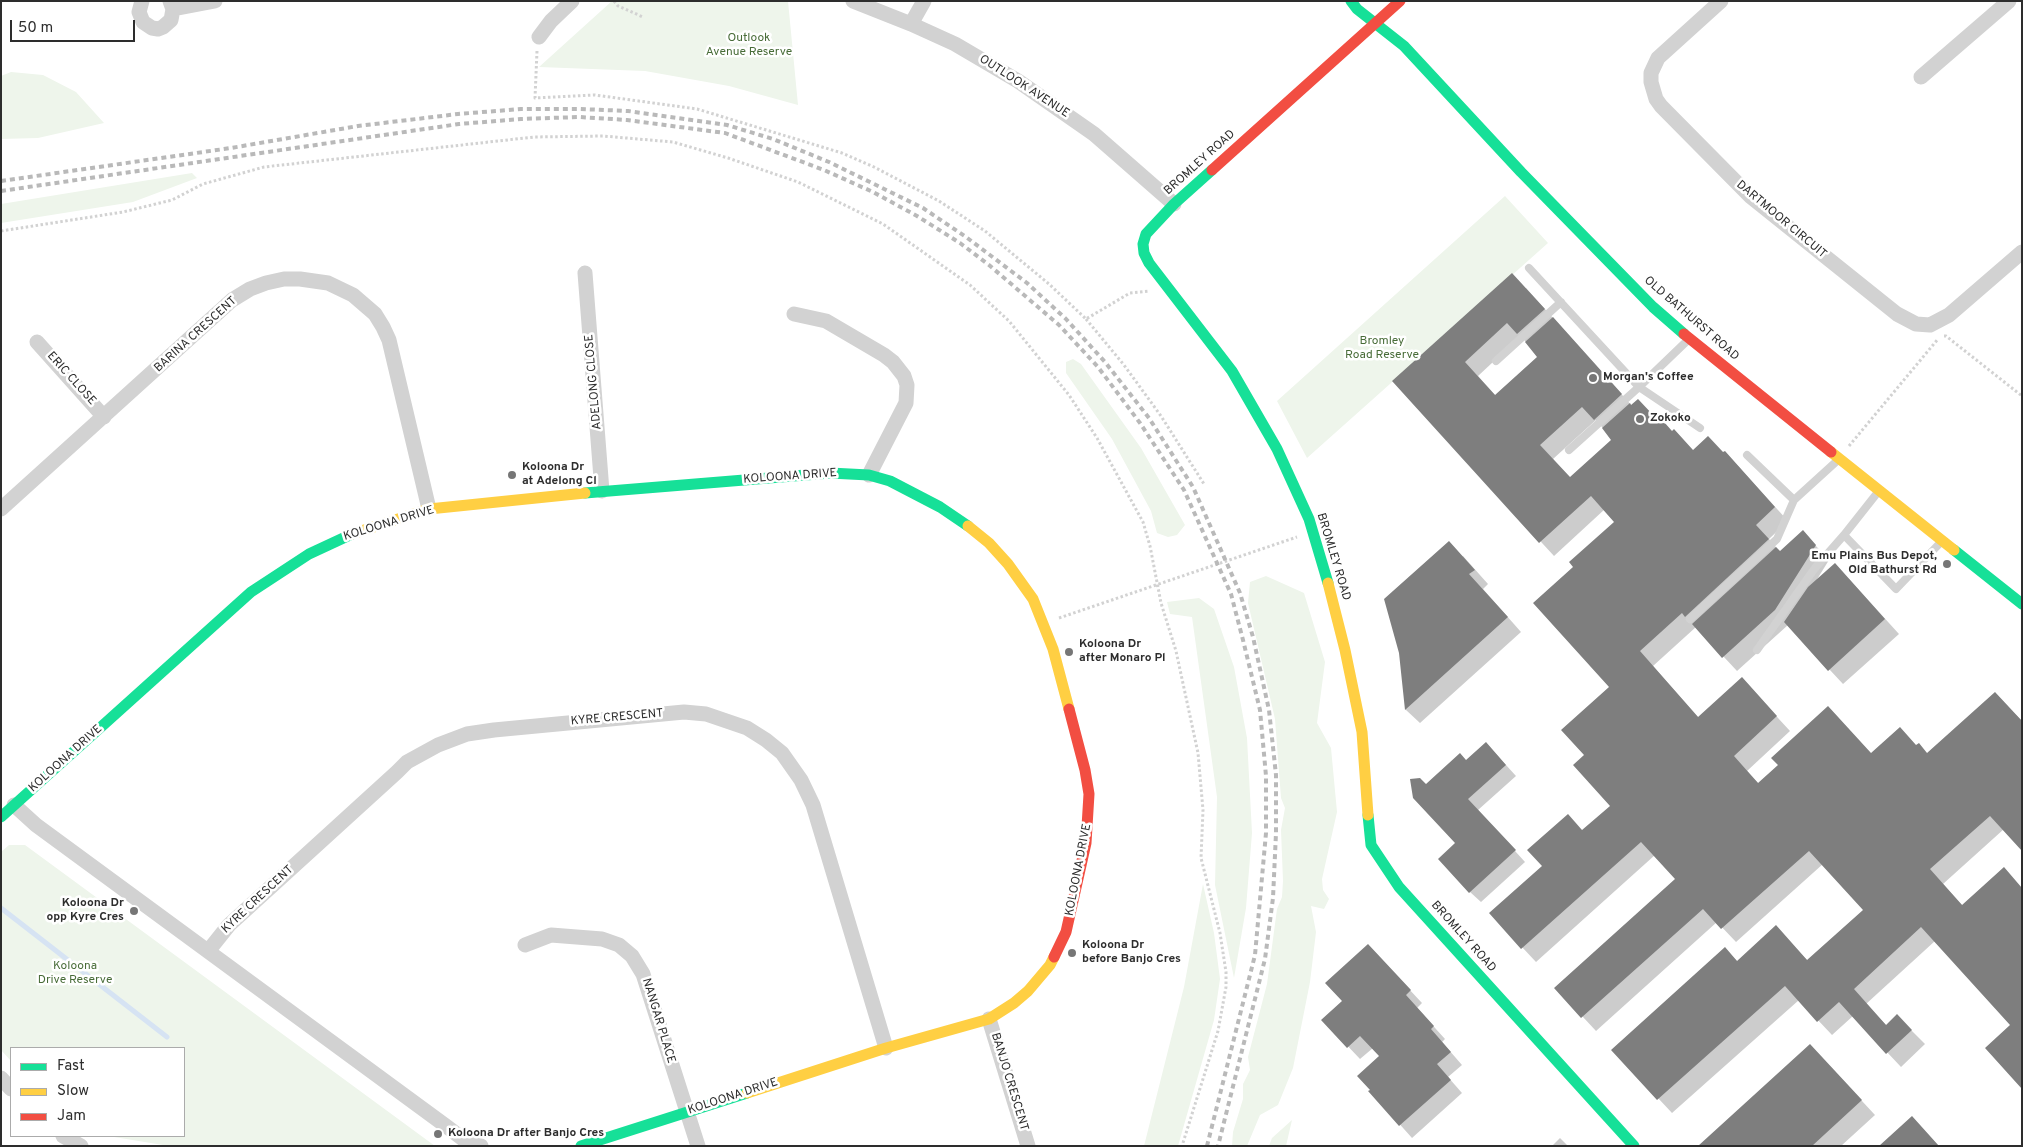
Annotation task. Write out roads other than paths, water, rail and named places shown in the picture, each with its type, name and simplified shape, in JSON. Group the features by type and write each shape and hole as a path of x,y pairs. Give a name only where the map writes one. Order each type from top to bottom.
{"street":[{"path":"142,1 139,12 140,17 142,22 152,28 163,27 168,24 173,14 171,5 215,1"},
{"path":"539,37 551,21 572,1"},
{"name":"OUTLOOK AVENUE","path":"853,1 911,24 974,54 1040,95 1121,156 1174,204"},
{"path":"911,24 924,1"},
{"name":"OLD BATHURST ROAD","path":"1351,1 1404,46 1521,172 1637,292 1689,339 2022,604"},
{"name":"BROMLEY ROAD","path":"1400,1 1377,24 1174,204 1146,234 1143,248 1146,258 1213,344 1264,423 1290,476 1308,519 1325,571 1343,641 1362,732 1371,845 1399,887 1634,1146"},
{"name":"DARTMOOR CIRCUIT","path":"1722,1 1658,58 1651,72 1651,82 1656,99 1661,106 1751,197 1897,314 1916,324 1930,325 1942,320 2022,252"},
{"path":"1921,77 2009,1"},
{"name":"ADELONG CLOSE","path":"585,273 602,491"},
{"name":"BARINA CRESCENT","path":"1,509 232,300 250,288 284,279 314,280 328,283 353,296 365,305 383,327 389,340 429,509"},
{"path":"794,314 826,321 894,362 904,376 907,386 906,403 869,475"},
{"name":"ERIC CLOSE","path":"37,342 104,416"},
{"name":"KOLOONA DRIVE","path":"1,817 244,599 308,554 359,531 429,509 602,491 830,473 869,475 890,481 940,507 966,524 989,543 1008,564 1025,587 1044,623 1053,649 1088,782 1088,826 1070,917 1059,948 1040,979 1014,1003 990,1019 886,1048 581,1146"},
{"name":"KYRE CRESCENT","path":"209,950 229,925 407,762 438,745 467,734 494,730 684,712 706,714 747,728 766,740 782,753 802,780 812,805 886,1048"},
{"path":"14,806 36,825 209,950 446,1126 463,1138 480,1146"},
{"name":"NANGAR PLACE","path":"525,945 551,936 602,939 619,945 632,956 643,974 686,1111"},
{"name":"BANJO CRESCENT","path":"990,1019 1028,1146"},
{"path":"1,1078 10,1088"},
{"path":"686,1111 698,1146"},
{"path":"64,1137 81,1146"}],"lane":[{"path":"1529,268 1639,387 1700,428"},
{"path":"1496,361 1561,302"},
{"path":"1569,450 1689,339"},
{"path":"1746,455 1794,500"},
{"path":"1690,619 1777,540 1794,500 1839,459"},
{"path":"1757,650 1816,568 1879,490"},
{"path":"1844,535 1896,589 1942,541"}],"waterway":[{"path":"1,908 167,1037"}],"railway":[{"path":"1,181 231,148 358,126 458,114 521,109 628,111 727,125 773,139 829,162 923,208 966,237 1027,283 1066,319 1105,362 1149,418 1193,487 1240,593 1253,637 1269,710 1276,775 1273,898 1265,959 1218,1146"},
{"path":"1,191 459,124 579,117 627,120 725,133 824,170 873,192 917,216 960,243 989,265 1059,325 1098,367 1140,423 1184,490 1231,594 1243,640 1260,710 1266,776 1266,833 1255,955 1207,1146"}],"place":[{"name":"Morgan's Coffee","path":"1593,378"},
{"name":"Zokoko","path":"1640,419"},
{"name":"Koloona Dr at Adelong Cl","path":"512,475"},
{"name":"Emu Plains Bus Depot, Old Bathurst Rd","path":"1947,564"},
{"name":"Koloona Dr after Monaro Pl","path":"1069,652"},
{"name":"Koloona Dr opp Kyre Cres","path":"134,911"},
{"name":"Koloona Dr before Banjo Cres","path":"1072,953"},
{"name":"Koloona Dr after Banjo Cres","path":"438,1134"}],"park label":[{"name":"Outlook Avenue Reserve","path":"749,46"},
{"name":"Bromley Road Reserve","path":"1382,349"},
{"name":"Koloona Drive Reserve","path":"75,974"}]}
